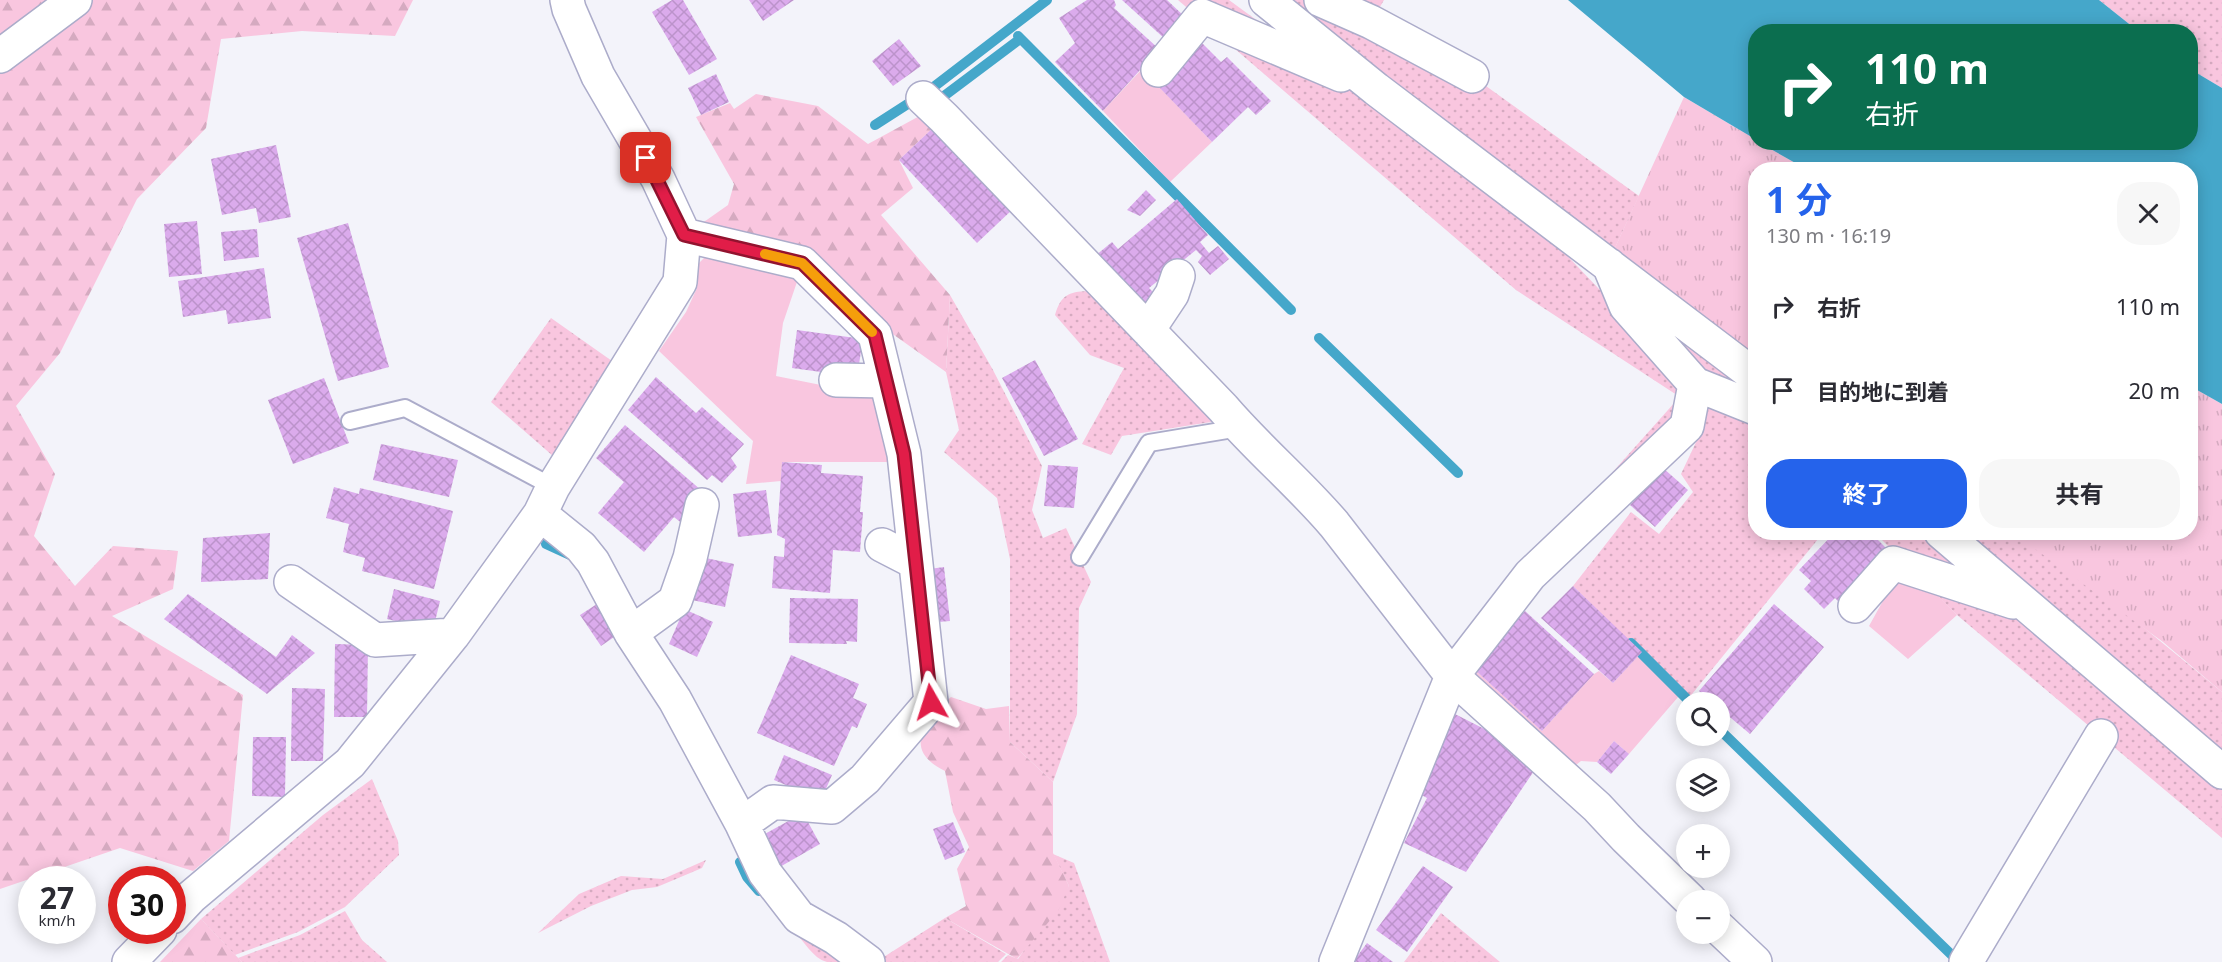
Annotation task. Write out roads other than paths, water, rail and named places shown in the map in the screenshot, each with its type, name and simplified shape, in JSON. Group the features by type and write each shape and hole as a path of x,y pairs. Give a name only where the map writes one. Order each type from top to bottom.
{"street":[{"path":"0,56 75,0"},
{"path":"186,902 350,763 453,635 546,500 680,282 684,235 658,179 598,76 567,0"},
{"path":"1266,0 1376,89 1748,371"},
{"path":"1321,0 1371,22 1472,76"},
{"path":"1158,69 1202,16 1376,89"},
{"path":"923,98 1223,408 1239,428 1329,518 1452,676 1597,807 1680,890"},
{"path":"684,235 802,263 875,335 904,454 931,702 902,718 865,779 832,807 773,802 742,824"},
{"path":"1608,263 1626,306 1695,384 1748,405"},
{"path":"1148,330 1172,294 1178,276"},
{"path":"836,380 886,381"},
{"path":"1336,962 1452,676 1530,575 1687,426 1695,384"},
{"path":"546,500 593,562 631,633 675,700 742,824 765,873 799,918 836,938 868,962"},
{"path":"631,633 675,601 690,558 702,505"},
{"path":"1950,540 2222,772"},
{"path":"882,545 915,562"},
{"path":"1854,606 1893,563 2029,607"},
{"path":"291,582 375,640 453,635"},
{"path":"1966,962 2102,736"},
{"path":"1730,938 1755,962"},
{"path":"129,962 146,944"}],"lane":[{"path":"350,421 405,408 546,500"},
{"path":"1080,557 1149,443 1239,428"}],"water":[{"path":"1568,0 2099,0 2129,24 1748,24 1748,135 1684,97"},
{"path":"2198,74 2222,88 2222,404 2198,390 2198,162 1794,162 1772,150 2198,150"}],"waterway":[{"path":"875,125 931,89 1047,0"},
{"path":"1018,36 1291,310"},
{"path":"945,104 940,99 1020,39"},
{"path":"1319,338 1458,473"},
{"path":"546,544 570,555"},
{"path":"1631,643 1680,692"},
{"path":"1730,740 1959,962"},
{"path":"740,862 747,877 759,891"}]}
